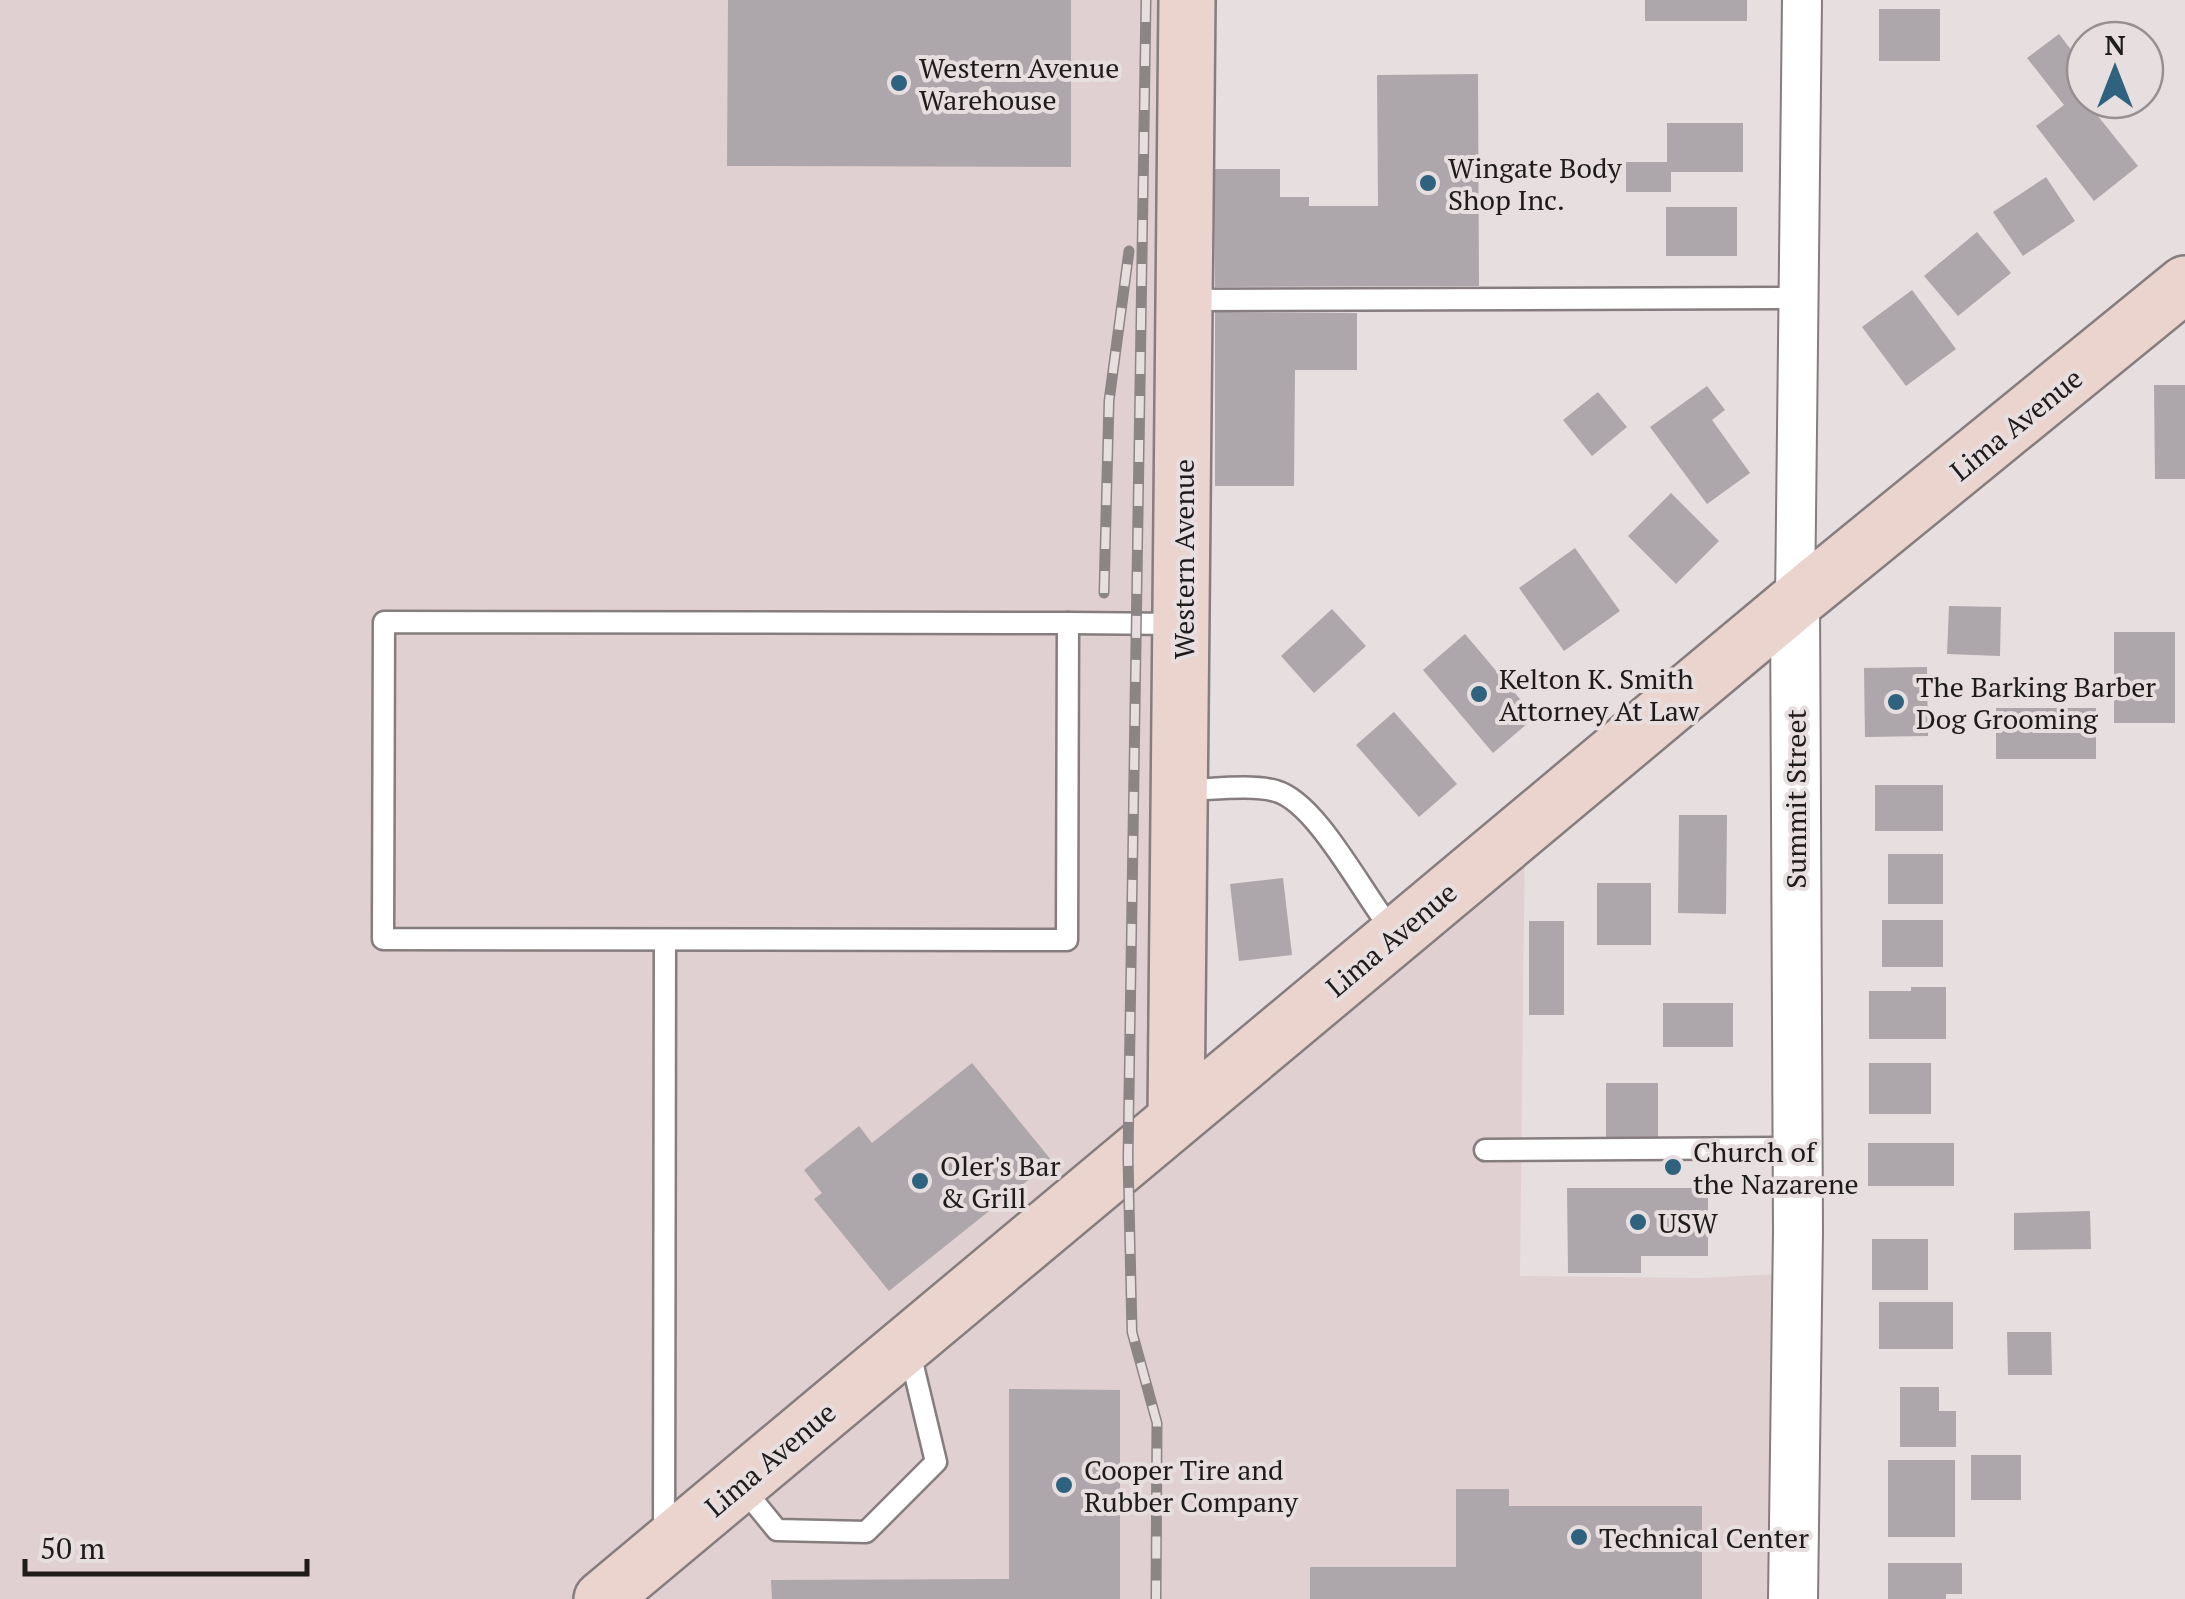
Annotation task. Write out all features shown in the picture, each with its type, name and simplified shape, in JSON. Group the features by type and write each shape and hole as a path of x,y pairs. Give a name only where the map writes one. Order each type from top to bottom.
{"main road":[{"name":"Western Avenue","path":"1176,1118 1187,0"},
{"name":"Lima Avenue","path":"602,1599 1796,602 2185,284"}],"street":[{"name":"Summit Street","path":"1793,1599 1802,0"}],"lane":[{"path":"1185,300 1799,298"},
{"path":"1068,622 1067,940 383,939 384,622 1068,622 1182,624"},
{"path":"1181,790 1275,791 1307,807 1368,902 1396,935"},
{"path":"664,1547 665,940"},
{"path":"1485,1150 1797,1148"},
{"path":"740,1484 776,1530 866,1532 936,1462 908,1345"}],"shaded area":[{"path":"0,0 1187,0 1176,1116 1525,829 1520,1276 1702,1278 1797,1273 1793,1599 0,1599"}],"building":[{"name":"Western Avenue Warehouse","path":"728,0 1071,0 1071,167 727,166"},
{"path":"1645,0 1747,0 1747,21 1645,21"},
{"path":"1879,9 1940,9 1940,61 1879,61"},
{"path":"2059,34 2065,42 2065,120 2101,120 2138,166 2094,201 2036,126 2064,105 2027,58"},
{"name":"Wingate Body Shop Inc.","path":"1478,74 1479,286 1215,287 1214,169 1280,169 1280,197 1309,197 1309,206 1378,206 1377,75"},
{"path":"1667,123 1743,123 1743,172 1671,172 1671,192 1626,192 1626,162 1667,162"},
{"path":"2046,177 2075,221 2023,256 1993,212"},
{"path":"1666,207 1737,207 1737,256 1666,256"},
{"path":"1977,232 2011,273 1958,316 1924,276"},
{"path":"1912,290 1956,349 1906,386 1862,327"},
{"path":"1215,312 1357,313 1357,370 1295,370 1294,486 1215,486"},
{"path":"2154,385 2185,385 2185,479 2155,479"},
{"path":"1707,386 1725,410 1712,420 1750,473 1707,504 1650,427"},
{"path":"1598,392 1627,427 1592,456 1563,420"},
{"path":"1671,493 1719,541 1676,584 1628,536"},
{"path":"1575,548 1620,611 1564,651 1519,588"},
{"path":"1949,606 2001,607 2000,656 1947,654"},
{"path":"1332,609 1366,646 1314,693 1281,656"},
{"path":"2114,632 2175,632 2175,723 2114,723"},
{"name":"Kelton K. Smith Attorney At Law","path":"1465,634 1535,717 1493,753 1423,670"},
{"name":"The Barking Barber Dog Grooming","path":"1927,667 1928,736 1865,737 1864,668"},
{"path":"1996,708 2096,708 2096,759 1996,759"},
{"path":"1394,712 1457,784 1419,817 1356,745"},
{"path":"1875,785 1943,785 1943,831 1875,831"},
{"path":"1679,815 1727,815 1726,914 1678,913"},
{"path":"1888,854 1943,854 1943,904 1888,904"},
{"path":"1283,878 1292,955 1239,961 1230,884"},
{"path":"1597,883 1651,883 1651,945 1597,945"},
{"path":"1882,920 1943,920 1943,967 1882,967"},
{"path":"1529,921 1564,921 1564,1015 1529,1015"},
{"path":"1911,987 1946,987 1946,1039 1869,1039 1869,991 1911,991"},
{"path":"1663,1003 1733,1003 1733,1047 1663,1047"},
{"name":"Oler's Bar & Grill","path":"972,1063 1052,1161 889,1291 814,1199 822,1193 804,1170 859,1126 872,1143"},
{"path":"1869,1063 1931,1063 1931,1114 1869,1114"},
{"path":"1606,1083 1658,1083 1658,1139 1606,1139"},
{"path":"1868,1143 1954,1143 1954,1186 1868,1186"},
{"name":"USW","path":"1567,1188 1708,1188 1708,1256 1641,1256 1641,1273 1568,1273"},
{"path":"2090,1211 2091,1249 2014,1250 2014,1213"},
{"path":"1872,1239 1928,1239 1928,1290 1872,1290"},
{"path":"1879,1302 1953,1302 1953,1349 1879,1349"},
{"path":"2007,1332 2051,1332 2052,1375 2008,1375"},
{"path":"1900,1387 1939,1387 1939,1411 1956,1411 1956,1447 1900,1447"},
{"name":"Cooper Tire and Rubber Company","path":"1009,1389 1120,1390 1120,1599 772,1599 771,1580 1009,1579"},
{"path":"1971,1455 2021,1455 2021,1500 1971,1500"},
{"path":"1888,1460 1955,1460 1955,1537 1888,1537"},
{"name":"Technical Center","path":"1456,1489 1509,1489 1509,1506 1702,1506 1702,1599 1310,1599 1310,1567 1456,1567"},
{"path":"1888,1563 1962,1563 1962,1594 1946,1594 1946,1599 1888,1599"}],"railway":[{"path":"1146,0 1128,1158 1132,1332 1157,1423 1156,1599"},
{"path":"1104,593 1109,401 1129,251"}],"place":[{"name":"Western Avenue Warehouse","path":"899,83"},
{"name":"Wingate Body Shop Inc.","path":"1428,183"},
{"name":"Kelton K. Smith Attorney At Law","path":"1479,694"},
{"name":"The Barking Barber Dog Grooming","path":"1896,702"},
{"name":"Church of the Nazarene","path":"1673,1167"},
{"name":"Oler's Bar & Grill","path":"920,1181"},
{"name":"USW","path":"1638,1222"},
{"name":"Cooper Tire and Rubber Company","path":"1064,1485"},
{"name":"Technical Center","path":"1579,1537"}]}
